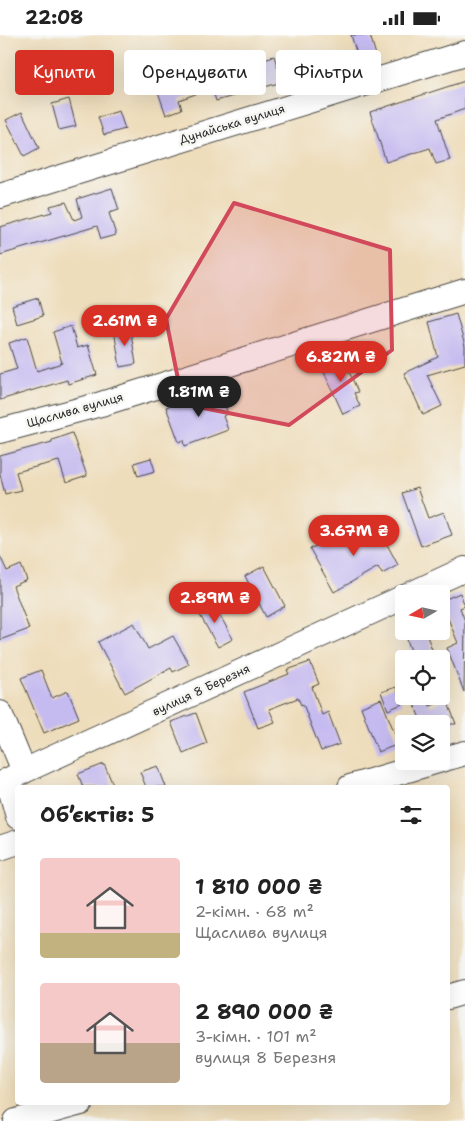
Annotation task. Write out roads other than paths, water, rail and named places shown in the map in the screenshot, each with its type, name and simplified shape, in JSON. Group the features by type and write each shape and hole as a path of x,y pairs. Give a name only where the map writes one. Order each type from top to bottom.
{"street":[{"name":"Дунайська вулиця","path":"0,196 465,53"},
{"name":"Щаслива вулиця","path":"0,431 101,404 465,291"},
{"path":"430,585 465,569"},
{"name":"вулиця 8 Березня","path":"11,779 395,601"},
{"path":"0,713 15,801"},
{"path":"450,758 465,753"},
{"path":"357,785 409,770"},
{"path":"0,848 15,843"},
{"path":"450,996 465,992"},
{"path":"16,1121 74,1105"}]}
